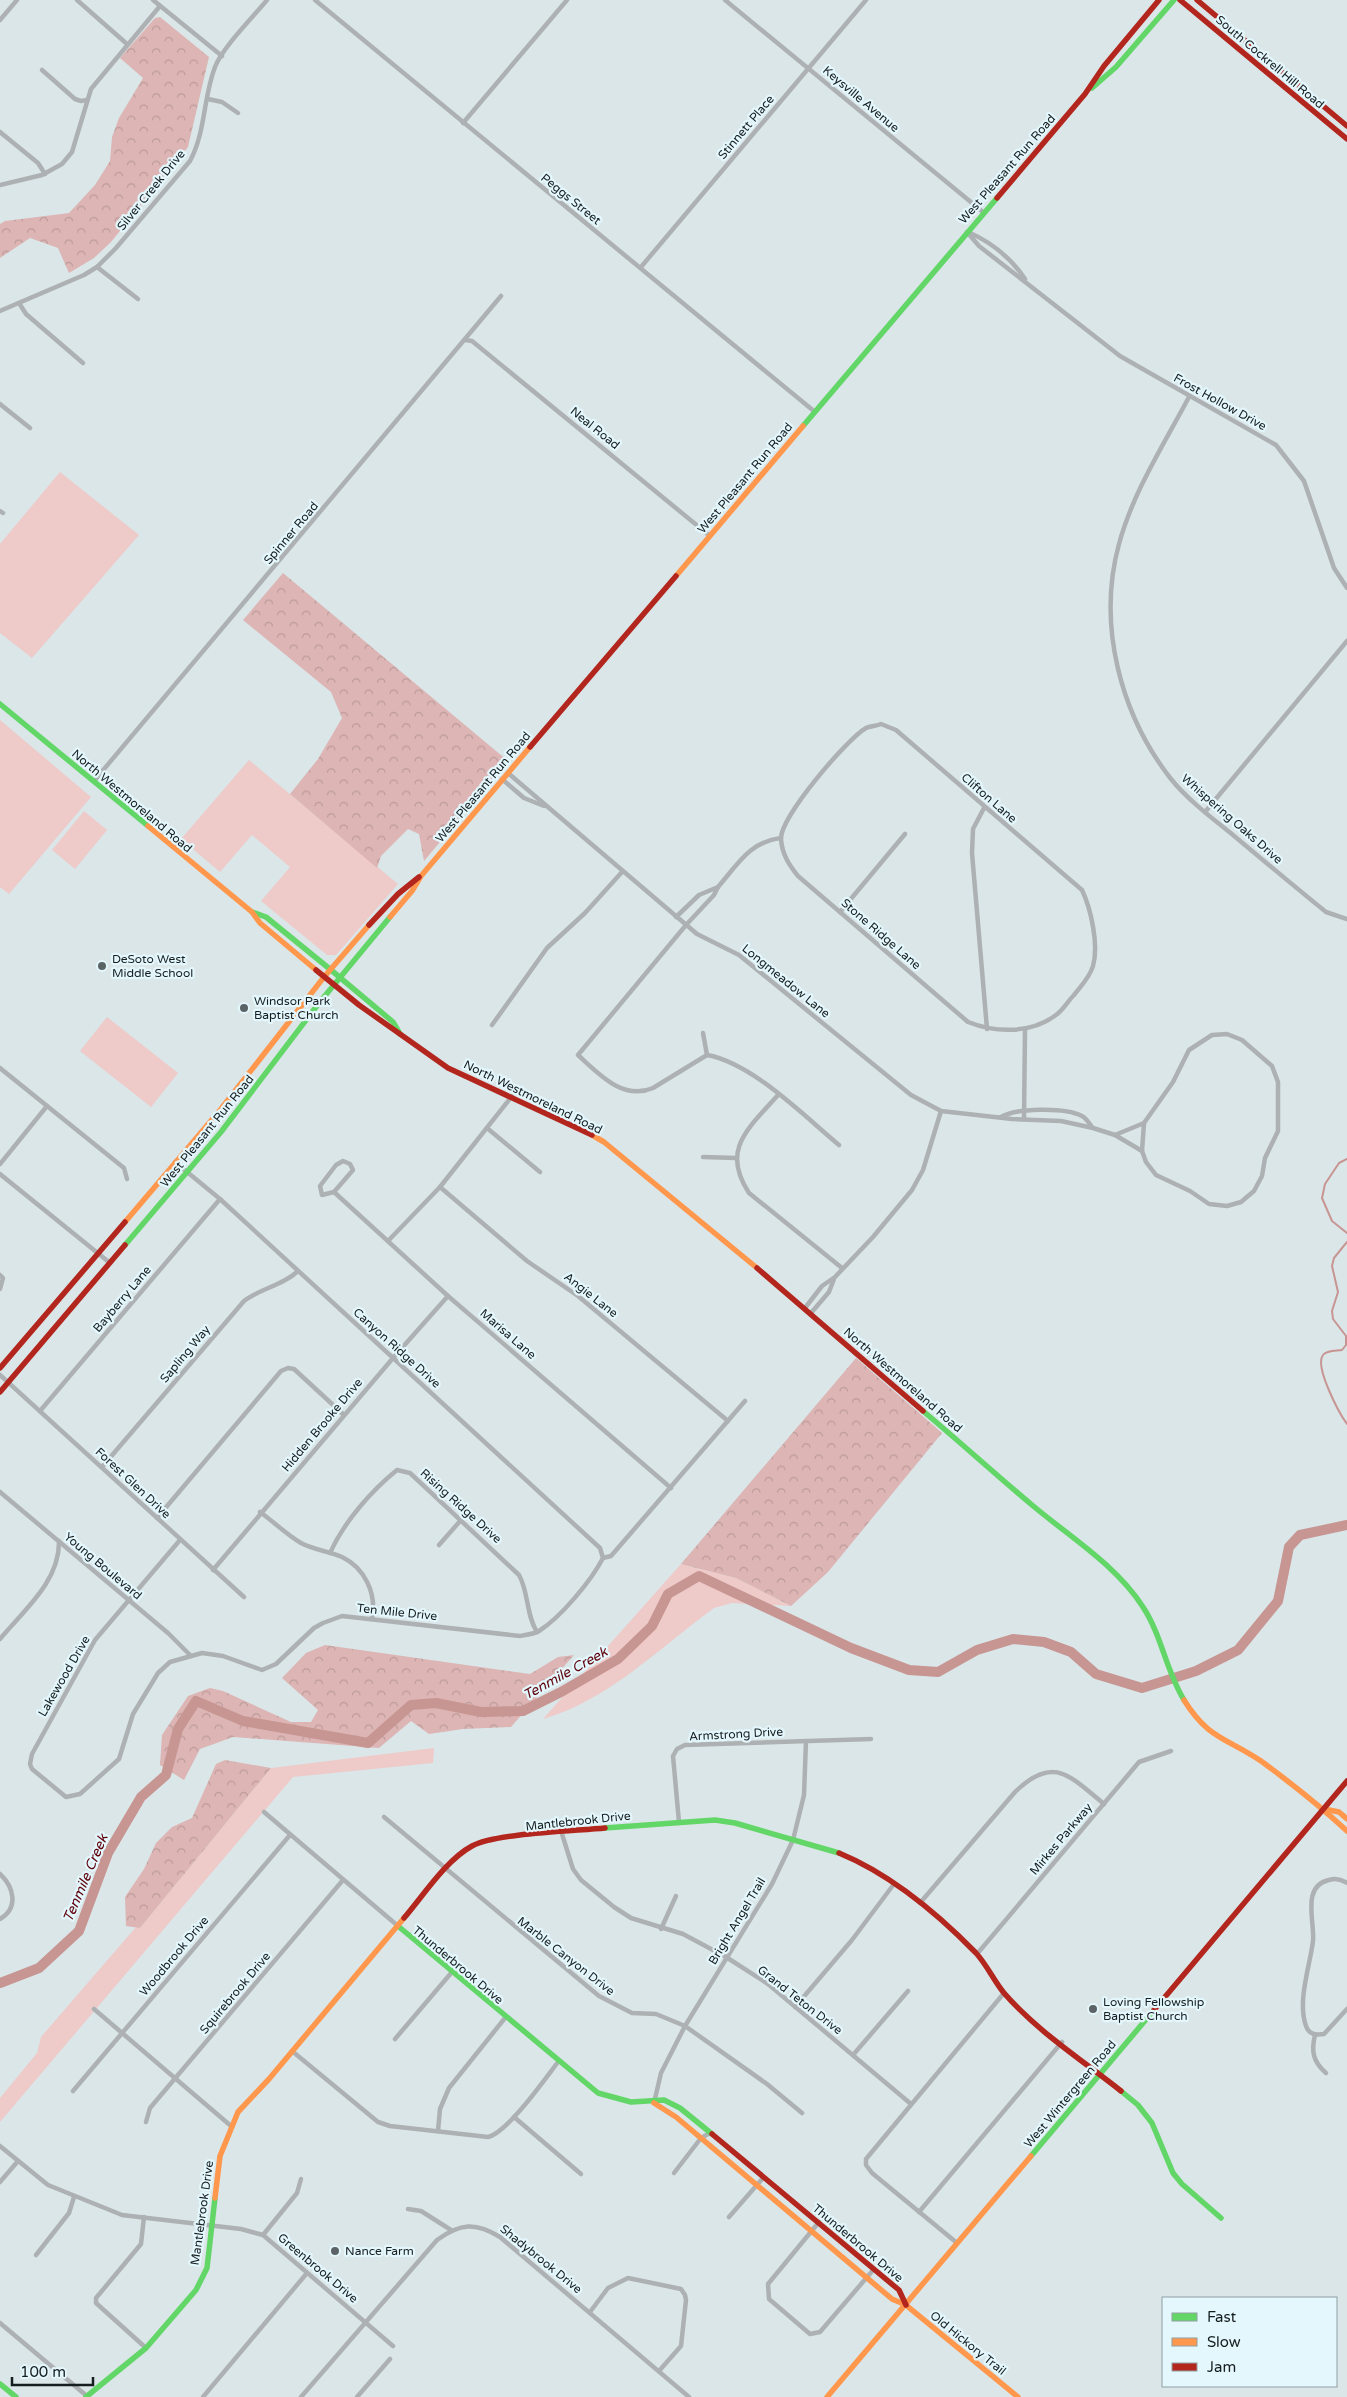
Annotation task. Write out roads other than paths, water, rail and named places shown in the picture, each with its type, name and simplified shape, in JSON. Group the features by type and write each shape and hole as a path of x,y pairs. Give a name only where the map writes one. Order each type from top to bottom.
{"main road":[{"name":"West Pleasant Run Road","path":"0,1392 187,1172 334,985 412,892 421,876 1085,94 1104,66 1159,0"},
{"name":"West Pleasant Run Road","path":"1085,94 1116,67 1174,0"},
{"name":"South Cockrell Hill Road","path":"1180,0 1347,139"},
{"name":"South Cockrell Hill Road","path":"1197,0 1347,126"},
{"name":"North Westmoreland Road","path":"0,704 94,780 126,810 252,912 260,923 388,1028 400,1034 448,1068 512,1096 604,1142 811,1313 996,1474 1114,1571 1144,1606 1160,1640 1174,1684 1195,1718 1215,1736 1250,1754 1323,1809 1347,1831"},
{"name":"West Pleasant Run Road","path":"0,1368 221,1109 324,977 398,894 421,876"},
{"name":"North Westmoreland Road","path":"252,912 266,917 331,970 392,1022 400,1034"},
{"path":"268,1048 279,1056"},
{"name":"West Wintergreen Road","path":"827,2397 1347,1781"},
{"name":"North Westmoreland Road","path":"1323,1809 1339,1812 1347,1819"},
{"name":"Mantlebrook Drive","path":"87,2397 146,2348 196,2290 207,2268 210,2225 220,2156 238,2112 455,1858 473,1845 495,1839 715,1820 735,1823 838,1853 867,1865 920,1903 977,1954 1004,1993 1030,2018 1138,2105 1152,2123 1172,2173 1221,2218"},
{"name":"Thunderbrook Drive","path":"398,1926 505,2018 598,2093 616,2099 654,2103 664,2100 680,2108 899,2290 906,2305"},
{"name":"Thunderbrook Drive","path":"654,2103 676,2117 892,2299 906,2305"},
{"name":"Old Hickory Trail","path":"906,2305 1018,2397"},
{"path":"0,2384 16,2397"}],"street":[{"path":"0,20 17,0"},
{"path":"77,0 127,44"},
{"path":"153,0 222,56"},
{"name":"Silver Creek Drive","path":"0,311 84,275 97,267 116,248 190,161 198,145 214,68 267,0"},
{"name":"Peggs Street","path":"315,0 815,412"},
{"path":"463,123 567,0"},
{"name":"Keysville Avenue","path":"725,0 983,212"},
{"name":"Stinnett Place","path":"641,267 866,0"},
{"path":"0,185 45,174 62,164 72,152 87,100 98,78 160,6"},
{"path":"42,70 75,99 80,101 87,100"},
{"path":"208,99 222,102 238,113"},
{"path":"0,132 38,163 45,174"},
{"name":"Frost Hollow Drive","path":"967,232 986,240 1017,267 1025,280"},
{"name":"Frost Hollow Drive","path":"967,232 979,246 1010,272 1025,280 1076,324 1120,356 1189,397 1239,422 1276,446 1304,481 1334,568 1347,588"},
{"path":"97,267 138,299"},
{"name":"Spinner Road","path":"94,780 501,296"},
{"path":"19,303 26,314 83,363"},
{"name":"Neal Road","path":"465,340 472,341 516,376 710,536"},
{"name":"Whispering Oaks Drive","path":"1189,397 1140,490 1119,543 1111,595 1111,628 1115,656 1129,705 1143,736 1172,779 1205,812 1326,912 1347,919"},
{"path":"0,404 30,428"},
{"path":"1205,812 1347,641"},
{"name":"Clifton Lane","path":"781,838 783,828 797,804 848,744 867,728 881,724 896,730 984,808 1082,890 1090,908 1093,965 1086,980 1058,1014 1042,1024 1025,1029"},
{"name":"Longmeadow Lane","path":"508,773 697,934 739,955 911,1095 941,1111 1062,1121 1092,1128 1116,1135 1142,1151"},
{"name":"Longmeadow Lane","path":"502,779 524,798 550,809"},
{"path":"984,808 976,820 972,836 987,1029 1025,1029 1024,1119"},
{"path":"840,912 905,834"},
{"path":"781,838 753,846 578,1055 618,1088 637,1092 654,1088 707,1055 724,1058 743,1068 839,1144"},
{"name":"Stone Ridge Lane","path":"781,838 786,861 798,876 968,1022 987,1029"},
{"path":"492,1025 548,948 622,872"},
{"path":"676,917 698,895 718,887"},
{"path":"698,895 707,902"},
{"path":"703,1033 707,1055"},
{"path":"1228,1034 1242,1040 1272,1066 1278,1082 1278,1131 1265,1158 1262,1176 1254,1191 1241,1202 1227,1206 1209,1204 1190,1191 1156,1175 1146,1162 1142,1151 1144,1123 1173,1082 1189,1050 1212,1035 1228,1034"},
{"path":"0,1068 124,1168 127,1179"},
{"path":"778,1095 748,1128 739,1144 736,1158 739,1178 749,1193 842,1268"},
{"path":"388,1241 440,1187 512,1096"},
{"path":"0,1164 47,1106"},
{"name":"Longmeadow Lane","path":"1001,1116 1010,1111 1024,1110 1076,1114 1084,1116 1092,1128"},
{"path":"811,1313 829,1292 835,1277 842,1268 873,1237 912,1190 923,1170 941,1111"},
{"path":"1116,1135 1144,1123"},
{"path":"487,1128 540,1172"},
{"path":"703,1157 736,1158"},
{"name":"Marisa Lane","path":"342,1161 350,1164 353,1170 334,1192 322,1195 320,1186 336,1165 342,1161"},
{"name":"Canyon Ridge Drive","path":"175,1162 220,1199 603,1555"},
{"path":"0,1174 110,1263"},
{"name":"Angie Lane","path":"440,1187 528,1260 578,1296 728,1421"},
{"name":"Marisa Lane","path":"334,1192 448,1296 671,1488"},
{"name":"Bayberry Lane","path":"40,1411 220,1199"},
{"name":"Sapling Way","path":"102,1467 244,1302 255,1293 288,1280 298,1271"},
{"path":"0,1275 3,1278 1,1287"},
{"path":"805,1308 822,1286 835,1277"},
{"name":"Hidden Brooke Drive","path":"213,1570 260,1512 448,1296"},
{"path":"157,1518 281,1371 288,1368 294,1369 344,1415"},
{"name":"Forest Glen Drive","path":"0,1375 244,1598"},
{"path":"537,1632 553,1620 571,1600 603,1555 611,1556 745,1401"},
{"name":"Rising Ridge Drive","path":"330,1553 336,1539 375,1490 397,1470 410,1473 520,1575 524,1584 531,1624 537,1632"},
{"name":"Young Boulevard","path":"0,1492 186,1648 191,1656"},
{"path":"260,1512 300,1542 314,1550 344,1558 360,1570 368,1582 374,1602 372,1619"},
{"path":"438,1545 460,1520"},
{"name":"Lakewood Drive","path":"94,1782 80,1794 66,1797 49,1785 32,1769 30,1764 32,1754 54,1710 95,1640 180,1540"},
{"path":"0,1639 48,1582 59,1555 59,1541"},
{"name":"Ten Mile Drive","path":"94,1782 119,1759 133,1714 158,1673 170,1662 202,1653 223,1656 262,1670 276,1664 323,1623 342,1616 520,1636 537,1632"},
{"name":"Armstrong Drive","path":"679,1822 673,1756 677,1749 685,1746 715,1743 871,1739"},
{"name":"Bright Angel Trail","path":"654,2103 661,2074 684,2026 772,1884 794,1840 804,1794 806,1741"},
{"name":"Mirkes Parkway","path":"977,1954 1139,1762 1171,1751"},
{"path":"920,1903 1015,1792 1035,1775 1041,1772 1065,1774 1104,1804"},
{"name":"Thunderbrook Drive","path":"264,1812 398,1926"},
{"name":"Marble Canyon Drive","path":"384,1817 599,1996 632,2013 656,2014 684,2026 751,2072 802,2113"},
{"name":"Grand Teton Drive","path":"562,1834 573,1868 581,1880 626,1914 661,1928 683,1934 726,1957 768,1984 911,2104"},
{"name":"Woodbrook Drive","path":"73,2091 290,1835"},
{"path":"0,1874 12,1888 13,1899 6,1915 0,1919"},
{"path":"1347,1883 1338,1879 1327,1880 1316,1887 1312,1895 1313,1942 1305,1975 1305,2025 1309,2032 1315,2035 1324,2034 1347,2009"},
{"name":"Squirebrook Drive","path":"146,2122 150,2108 343,1880"},
{"path":"795,2006 847,1946 894,1884"},
{"path":"661,1928 676,1896"},
{"path":"395,2039 452,1972"},
{"path":"853,2055 908,1991"},
{"path":"957,2243 872,2173 866,2165 866,2159 1004,1993"},
{"path":"94,2009 231,2126"},
{"path":"438,2132 440,2109 449,2088 505,2018"},
{"path":"1315,2035 1312,2048 1314,2058 1326,2073"},
{"path":"919,2212 1062,2042"},
{"path":"292,2051 378,2122 390,2126 488,2137 494,2136 514,2117 558,2062"},
{"path":"514,2117 580,2174"},
{"path":"674,2173 701,2138 710,2133"},
{"name":"Greenbrook Drive","path":"0,2146 48,2185 122,2215 210,2225 263,2235 393,2346"},
{"path":"0,2182 18,2161"},
{"path":"729,2217 763,2178"},
{"path":"263,2235 297,2194 301,2179"},
{"path":"36,2255 69,2213 74,2197"},
{"path":"301,2397 437,2240 451,2230 421,2210 408,2209"},
{"path":"144,2217 141,2244 96,2298 96,2304 146,2348"},
{"path":"819,2222 768,2284 769,2299 787,2316 810,2334 820,2332 874,2269"},
{"name":"Shadybrook Drive","path":"451,2230 477,2226 486,2228 500,2237 689,2397"},
{"path":"203,2397 307,2272"},
{"path":"590,2312 608,2288 628,2278 681,2289 686,2300 682,2346 659,2371"},
{"path":"0,2323 87,2397"},
{"path":"357,2397 390,2359"}],"waterway":[{"path":"1347,1159 1339,1163 1325,1184 1322,1198 1332,1221 1347,1233"},
{"path":"1347,1242 1334,1258 1332,1266 1338,1292 1332,1311 1333,1319 1346,1336 1346,1345 1342,1350 1325,1353 1321,1361 1329,1390 1347,1424"},
{"name":"Tenmile Creek","path":"0,1983 39,1968 79,1931 108,1853 141,1797 166,1775 178,1729 196,1701 243,1721 368,1743 411,1705 436,1703 481,1712 523,1711 561,1692 618,1659 652,1626 668,1594 699,1576 851,1648 909,1670 938,1672 977,1650 1013,1639 1044,1642 1071,1652 1096,1674 1142,1688 1196,1671 1238,1650 1278,1601 1289,1547 1300,1535 1347,1525"}],"place":[{"name":"DeSoto West Middle School","path":"102,966"},
{"name":"Windsor Park Baptist Church","path":"244,1008"},
{"name":"Loving Fellowship Baptist Church","path":"1093,2009"},
{"name":"Nance Farm","path":"335,2251"}]}
